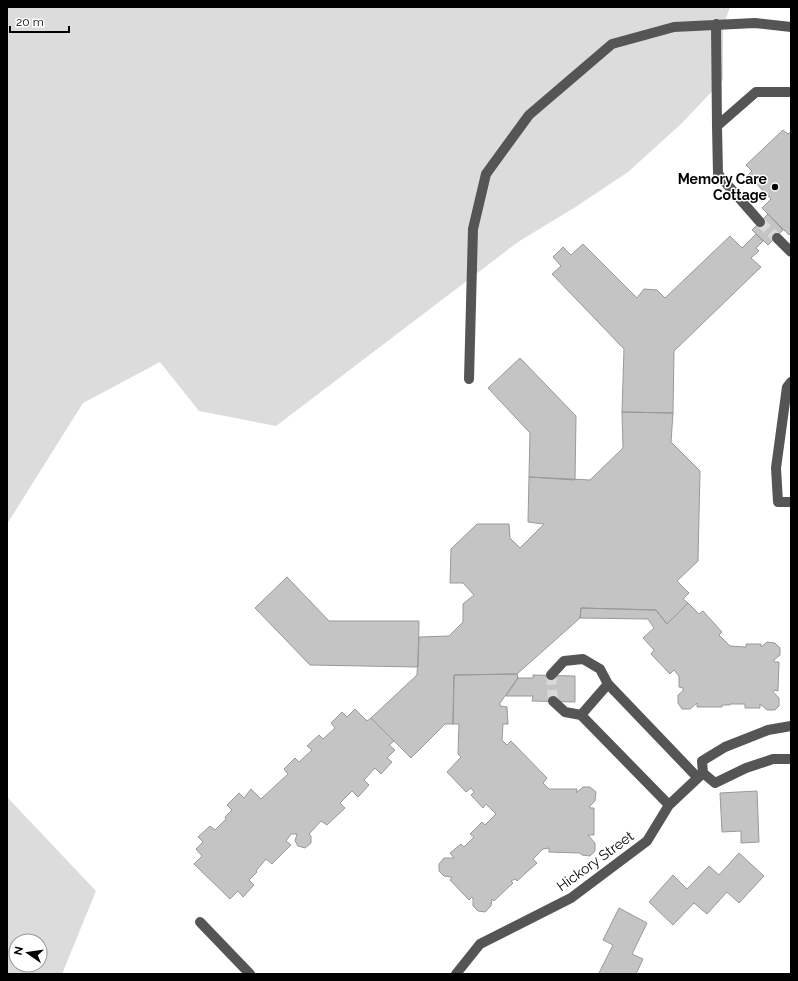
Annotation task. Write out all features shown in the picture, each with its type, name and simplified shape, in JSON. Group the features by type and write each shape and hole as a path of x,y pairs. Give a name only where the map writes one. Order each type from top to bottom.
{"street":[{"path":"469,378 474,229 486,174 529,115 612,44 674,27 755,23 791,27"},
{"path":"716,24 718,174 760,222"},
{"path":"717,126 756,92 791,92"},
{"path":"777,238 791,252"},
{"path":"791,382 787,387 776,468 778,502 791,502"},
{"path":"551,675 564,661 584,659 600,669 608,684 700,775 715,783 746,768 773,759 791,759"},
{"path":"581,715 608,684"},
{"path":"553,701 565,712 581,715 669,805"},
{"name":"Hickory Street","path":"456,974 480,944 571,898 647,841 669,805 700,775 702,761 725,747 768,730 791,726"},
{"path":"200,922 250,974"}],"shaded area":[{"path":"7,7 730,7 723,27 723,80 681,124 628,172 577,206 518,242 276,426 199,411 160,362 83,403 7,524"},
{"path":"7,797 96,891 62,974 7,974"}],"building":[{"name":"Memory Care Cottage","path":"783,130 788,134 791,131 791,233 789,235 762,208 771,199 748,175 752,171 746,165"},
{"path":"768,214 783,230 768,245 752,230"},
{"path":"756,234 763,241 756,248 759,251 751,258 761,267 674,351 673,413 622,412 624,349 552,274 561,266 553,257 563,247 571,255 583,244 637,298 644,289 657,290 665,298 730,236 742,248"},
{"path":"520,358 576,416 575,480 529,477 530,433 488,388"},
{"path":"622,412 673,413 671,442 700,471 698,561 677,581 689,593 683,599 688,603 667,624 656,610 581,608 580,618 517,674 454,675 453,724 445,724 411,758 371,718 417,675 419,637 449,636 463,622 463,604 474,595 463,583 450,583 451,549 477,524 509,524 510,538 520,548 544,524 528,522 529,477 590,480 623,448"},
{"path":"287,577 329,621 419,621 418,667 310,665 255,608"},
{"path":"688,603 699,614 703,611 722,632 719,635 730,646 746,647 746,644 761,644 761,647 767,642 775,643 780,648 780,655 774,660 774,662 779,662 778,691 774,690 773,692 779,698 779,706 775,710 767,710 760,704 760,708 745,708 745,704 722,705 722,707 697,707 697,703 690,709 682,709 678,703 678,695 683,691 683,688 679,687 679,676 674,670 670,674 651,654 654,650 643,638 654,628 648,619 580,618 581,608 656,610 667,624"},
{"path":"517,674 518,678 500,703 500,706 507,707 508,724 503,724 502,740 507,745 511,741 547,778 543,783 549,789 577,789 576,793 583,787 590,787 596,792 595,801 590,806 590,808 594,808 594,835 588,835 595,843 595,851 590,856 582,855 580,853 549,852 549,848 543,849 533,859 537,863 517,881 515,879 511,881 513,883 494,901 492,899 491,906 485,912 478,911 473,906 472,897 469,900 450,880 452,877 444,876 439,871 439,864 444,858 454,858 450,853 461,844 464,847 474,837 470,834 482,822 485,825 496,814 486,804 483,808 471,795 474,792 471,788 466,792 447,772 461,757 458,754 459,724 453,724 454,675"},
{"path":"533,675 575,676 575,702 532,701 533,696 506,696 518,678 533,678"},
{"path":"355,709 367,721 371,718 394,741 389,745 395,750 387,758 392,762 381,774 375,768 364,780 369,785 358,797 352,791 340,803 345,808 327,825 321,821 309,834 311,836 311,843 305,848 298,846 295,841 297,834 291,834 286,841 291,845 272,864 266,859 249,880 254,885 243,897 238,891 230,899 194,864 202,856 196,849 203,842 198,837 210,826 215,830 226,819 225,817 232,810 227,805 239,793 244,798 251,789 261,799 288,774 284,769 295,758 299,762 312,750 307,746 319,735 323,739 335,728 331,723 342,712 347,717"},
{"path":"757,791 759,842 741,843 741,831 722,832 720,793"},
{"path":"739,853 764,876 739,903 727,892 707,914 694,903 673,925 649,902 673,875 687,889 709,866 719,875"},
{"path":"619,908 647,923 632,954 643,959 636,974 601,974 599,973 613,945 603,940"}],"tunnel":[{"path":"760,222 777,238"},
{"path":"551,675 553,701"}],"place":[{"name":"Memory Care Cottage","path":"775,187"}]}
